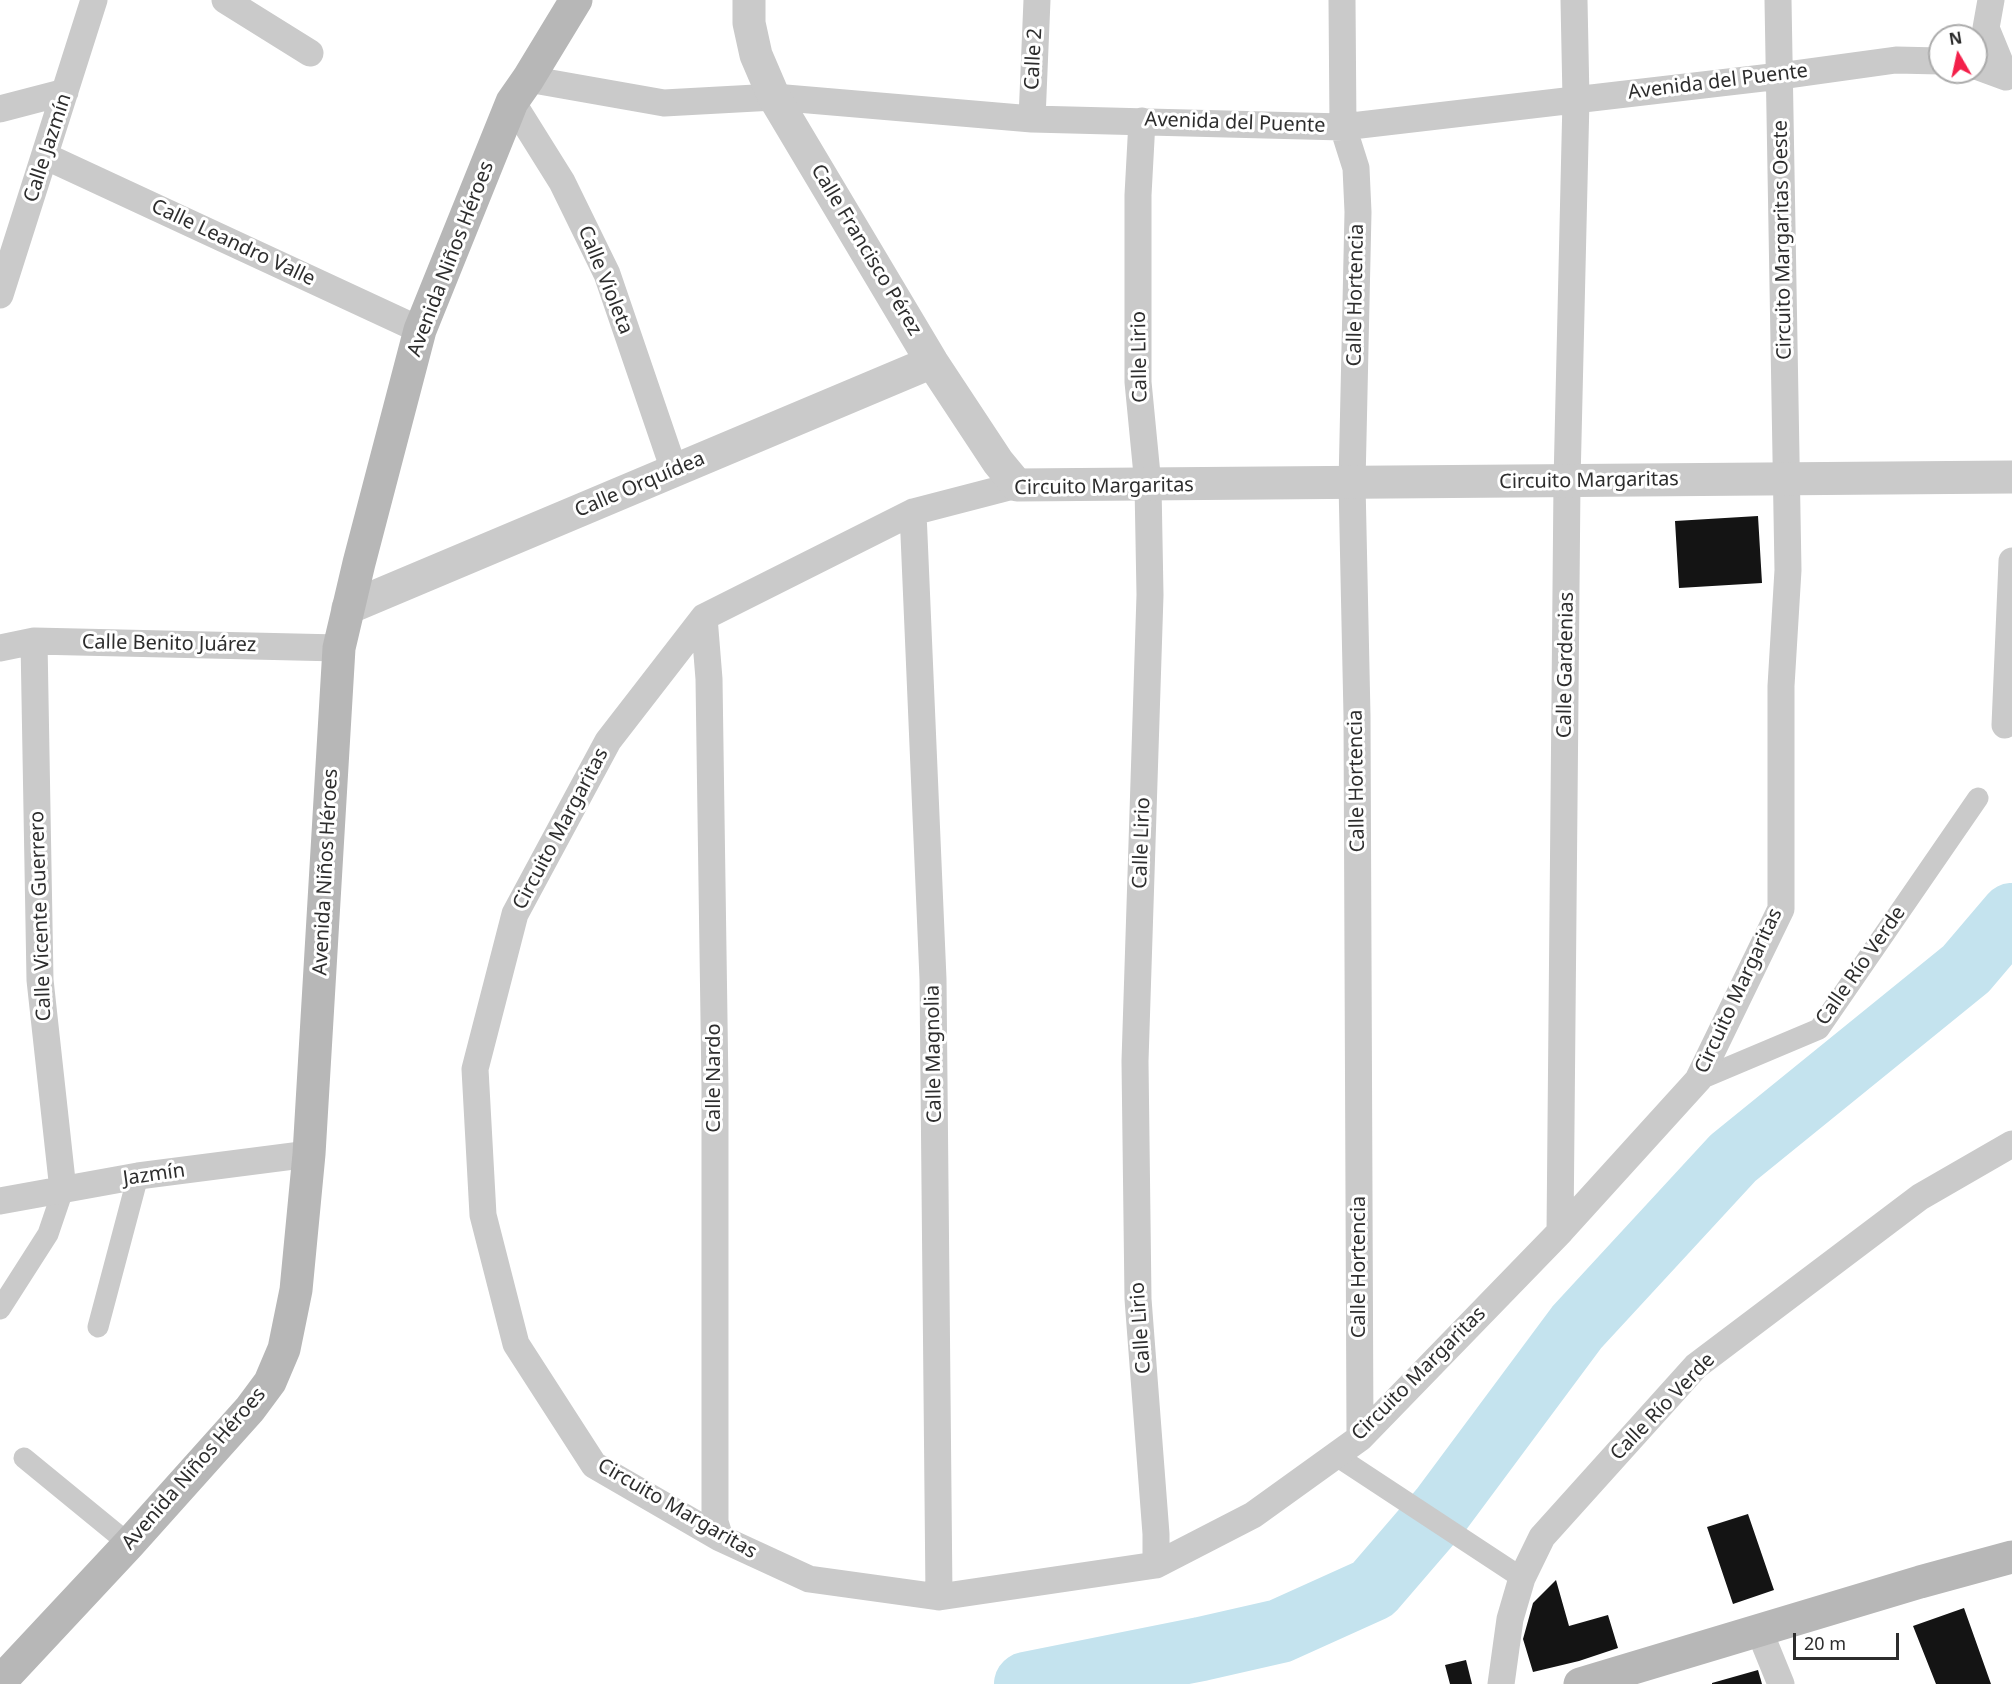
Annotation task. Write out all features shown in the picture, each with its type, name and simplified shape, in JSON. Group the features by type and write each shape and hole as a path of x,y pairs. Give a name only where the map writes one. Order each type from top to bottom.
{"main road":[{"name":"Avenida Niños Héroes","path":"0,1682 129,1544 250,1409 270,1382 284,1349 293,1311 309,1154 339,648 420,330 520,91 576,0"},
{"path":"1580,1684 1920,1582 2012,1557"}],"street":[{"name":"Calle Jazmín","path":"0,295 94,0"},
{"path":"225,0 310,53"},
{"name":"Calle Francisco Pérez","path":"749,0 749,23 756,55 774,97 932,362 998,462 1017,486"},
{"name":"Calle 2","path":"1032,119 1037,0"},
{"name":"Calle Hortencia","path":"1342,0 1343,127 1356,168 1358,212 1352,483 1358,831 1359,1438"},
{"name":"Calle Gardenias","path":"1560,1232 1567,482 1576,99 1574,0"},
{"name":"Circuito Margaritas Oeste","path":"1778,0 1787,479"},
{"path":"1987,24 1990,0"},
{"path":"1988,33 2006,77 1988,70"},
{"name":"Avenida del Puente","path":"520,91 664,103 774,97 1032,119 1343,127 1780,76 1896,60 1928,61"},
{"name":"Calle Violeta","path":"520,91 607,274 674,470"},
{"path":"0,109 66,92"},
{"name":"Calle Lirio","path":"1142,121 1138,195 1138,382 1148,485 1150,595 1135,1061 1138,1299 1156,1534 1156,1565"},
{"name":"Calle Leandro Valle","path":"45,156 420,330"},
{"name":"Calle Orquídea","path":"348,608 932,362"},
{"name":"Circuito Margaritas","path":"1787,479 1788,570 1781,686 1781,909 1698,1080 1560,1232 1359,1438 1253,1515 1156,1565 939,1597 809,1580 720,1538 594,1465 516,1344 483,1215 475,1069 515,914 608,741 704,617 913,512 1017,486 1567,482 1787,479 2012,477"},
{"name":"Calle Magnolia","path":"913,512 933,979 939,1597"},
{"path":"2005,725 2012,561"},
{"name":"Calle Nardo","path":"704,617 710,679 715,1087 715,1522 720,1538"},
{"name":"Calle Benito Juárez","path":"0,648 34,641 339,648"},
{"name":"Calle Vicente Guerrero","path":"34,641 40,980 63,1190"},
{"name":"Calle Río Verde","path":"1698,1080 1819,1029 1978,798"},
{"name":"Calle Río Verde","path":"1501,1684 1509,1619 1522,1578 1542,1537 1696,1366 1920,1197 2012,1144"},
{"name":"Jazmín","path":"0,1201 138,1176 309,1154"},
{"path":"98,1327 138,1176"},
{"path":"0,1309 48,1234 63,1190"},
{"path":"1335,1455 1522,1578"},
{"path":"24,1458 129,1544"},
{"path":"1759,1630 1781,1684"}],"building":[{"path":"1758,516 1762,583 1679,588 1675,521"},
{"path":"1748,1514 1774,1590 1733,1604 1707,1527"},
{"path":"1556,1580 1569,1626 1608,1615 1618,1648 1579,1661 1533,1672 1523,1639 1533,1603"},
{"path":"1964,1608 1991,1684 1936,1684 1913,1626"},
{"path":"1466,1660 1472,1684 1450,1684 1445,1665"},
{"path":"1758,1670 1762,1684 1712,1684 1712,1683"}],"waterway":[{"path":"1026,1684 1280,1631 1373,1589 1441,1510 1577,1327 1733,1158 1966,969 2012,915"}]}
